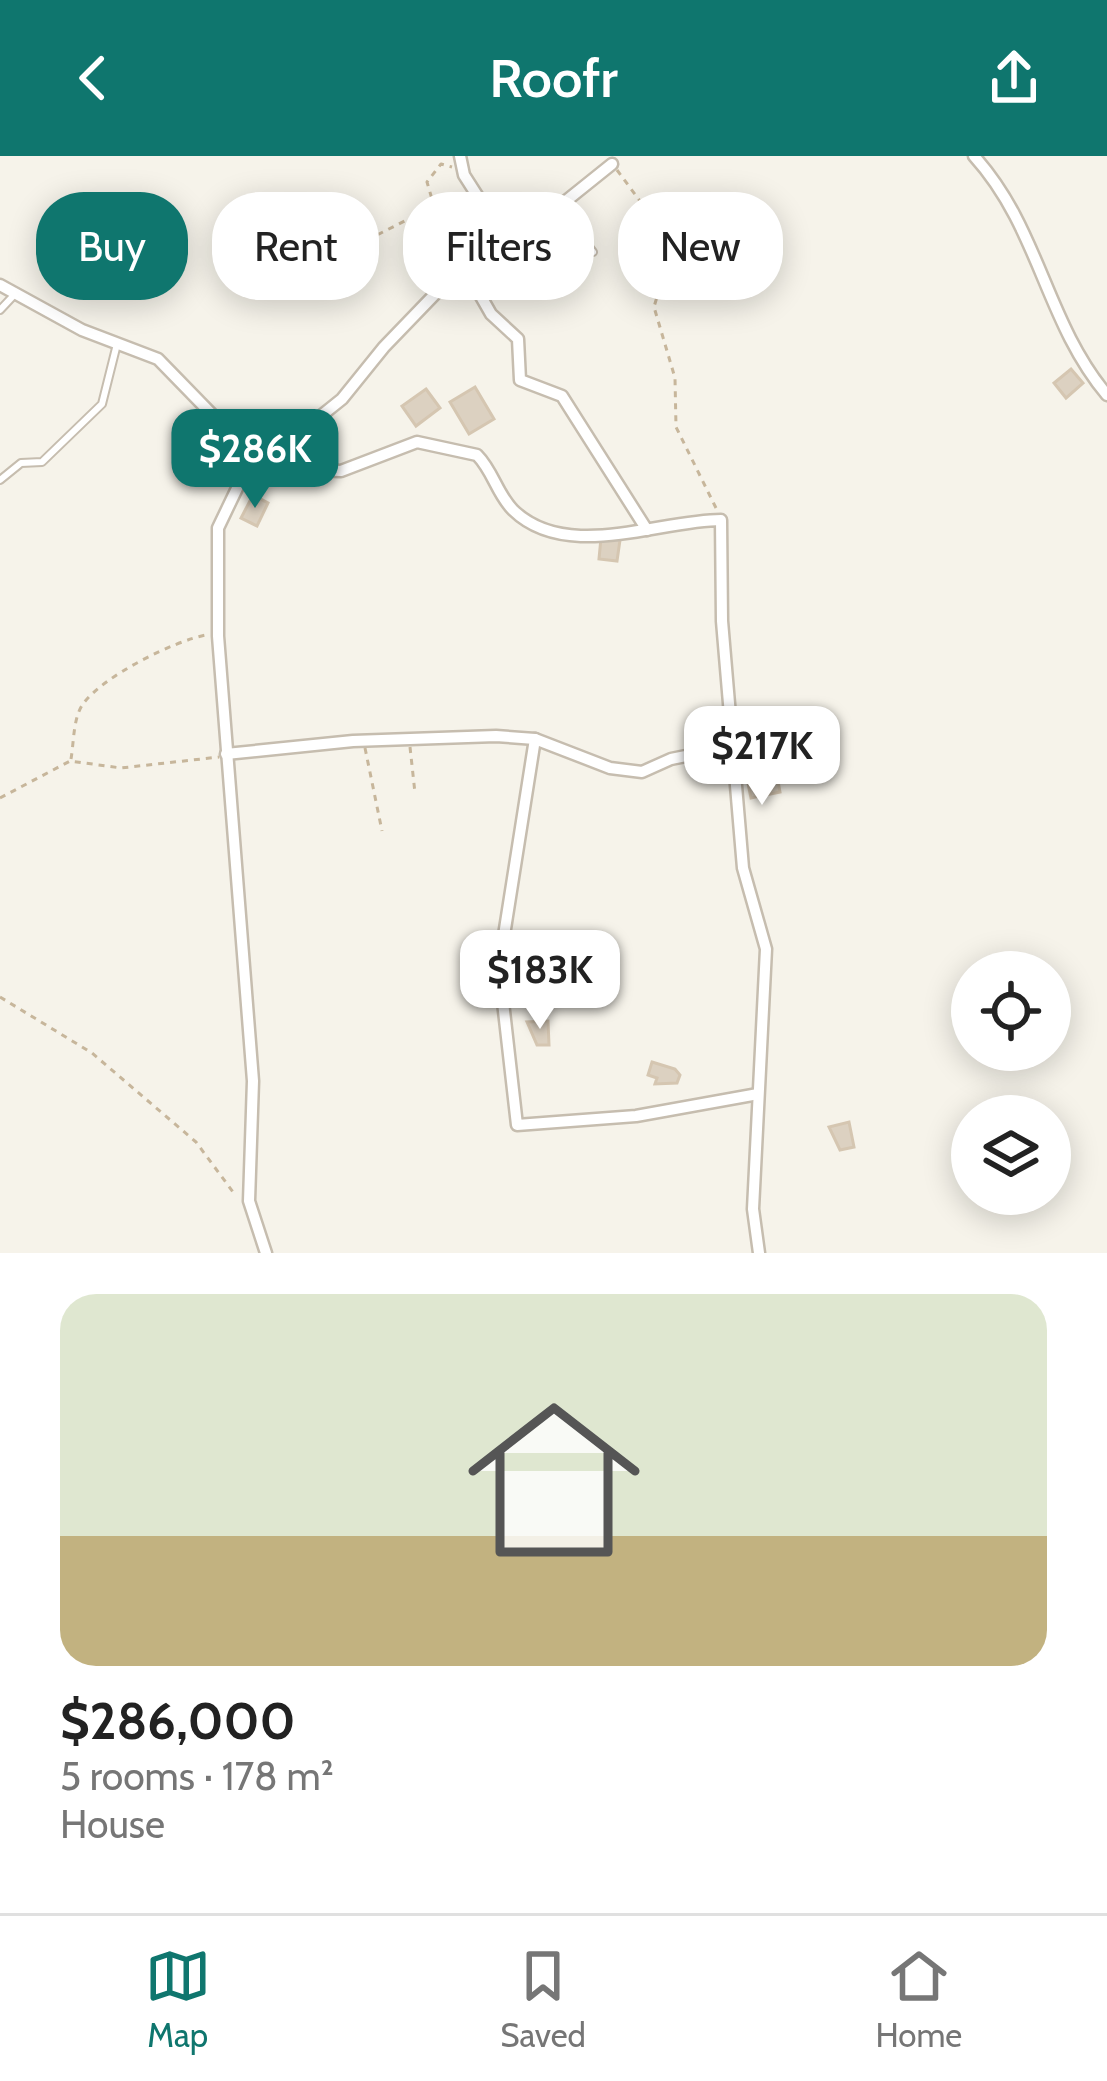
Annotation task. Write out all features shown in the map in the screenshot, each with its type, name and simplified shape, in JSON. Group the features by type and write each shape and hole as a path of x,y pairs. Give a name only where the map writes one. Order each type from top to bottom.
{"street":[{"path":"460,156 475,192"},
{"path":"974,156 1002,187 1076,357 1107,395"},
{"path":"579,192 612,164"},
{"path":"0,285 82,330 158,359 262,461 292,472 329,472 368,462 406,443 441,446 477,455 514,511 555,532 646,530 677,521 722,520 722,621 743,868 766,949 753,1209 759,1253"},
{"path":"266,1253 249,1201 254,1081 218,637 218,527 226,501 262,461 366,376 384,347 429,300"},
{"path":"483,300 518,339 520,380 562,396 646,530"},
{"path":"226,754 363,741 535,740 610,769 642,772 735,746"},
{"path":"535,740 499,967 517,1124 636,1115 758,1094"}],"lane":[{"path":"0,310 17,291"},
{"path":"0,480 22,463 42,462 102,404 117,344"}],"path":[{"path":"612,164 677,251 678,268 659,290 654,307 674,370 676,427 722,520"},
{"path":"379,234 434,206 427,182 439,167"},
{"path":"70,761 79,712 94,694 172,646 202,635 218,637"},
{"path":"409,739 415,793"},
{"path":"363,741 382,831"},
{"path":"0,798 70,761 121,767 213,760 226,754"},
{"path":"0,997 76,1040 196,1142 235,1196 249,1201"}],"building":[{"path":"1071,369 1083,383 1066,398 1054,383"},
{"path":"475,387 494,419 469,434 450,402"},
{"path":"426,389 440,408 416,426 402,406"},
{"path":"253,495 268,503 257,526 241,518"},
{"path":"601,538 620,540 617,561 599,559"},
{"path":"767,770 768,776 758,778 759,785 778,781 780,792 751,798 746,774"},
{"path":"548,1021 549,1045 537,1045 527,1022"},
{"path":"652,1062 675,1069 680,1075 677,1083 655,1084 657,1078 648,1075"},
{"path":"849,1122 854,1147 840,1150 829,1127"}]}
